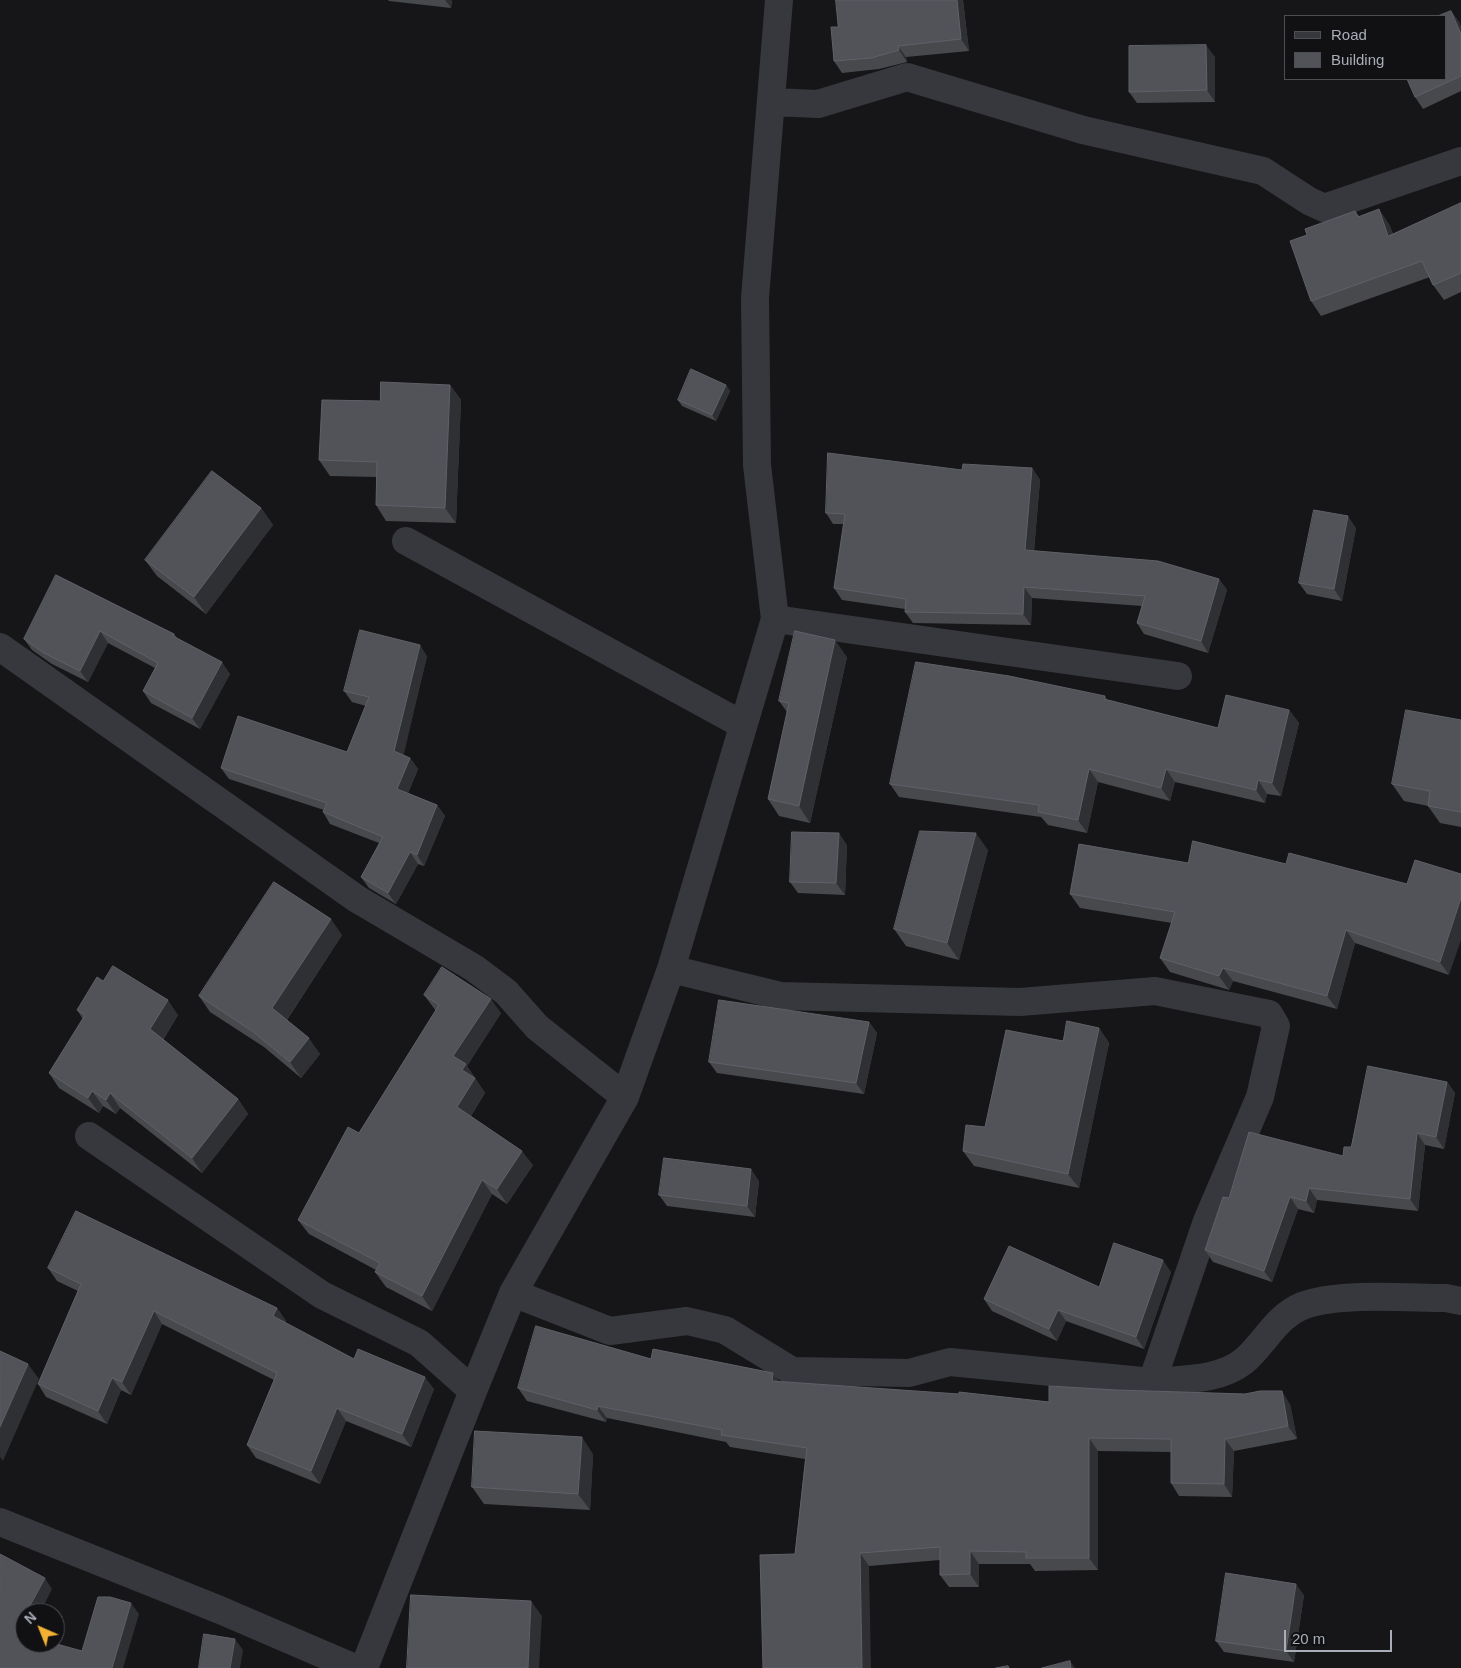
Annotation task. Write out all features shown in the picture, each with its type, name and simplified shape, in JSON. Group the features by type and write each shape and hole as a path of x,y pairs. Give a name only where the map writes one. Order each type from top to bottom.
{"street":[{"path":"364,1668 472,1391 513,1293 625,1097 671,970 775,618 757,465 755,298 779,0"},
{"path":"772,102 818,104 907,77 1083,130 1263,171 1309,201 1324,208 1461,161"},
{"path":"406,541 743,725"},
{"path":"775,618 1178,676"},
{"path":"0,647 357,899 482,974 506,992 537,1027 625,1097"},
{"path":"671,970 781,996 1020,1002 1155,991 1269,1014 1276,1026 1260,1097 1207,1221 1152,1382"},
{"path":"89,1136 322,1295 419,1343 472,1391"},
{"path":"513,1293 610,1331 687,1320 726,1330 792,1371 909,1373 950,1362 1152,1382 1211,1376 1229,1370 1244,1361 1284,1317 1301,1306 1324,1299 1446,1298 1461,1301"},
{"path":"0,1522 220,1610 355,1668"}],"building":[{"path":"836,0 957,0 961,39 898,46 899,50 871,58 834,61 831,27 838,27"},
{"path":"1451,11 1461,34 1461,76 1415,97 1407,80 1446,80 1446,15 1441,15"},
{"path":"1206,45 1207,90 1129,92 1129,46"},
{"path":"1461,203 1461,273 1433,285 1422,261 1311,301 1290,241 1307,235 1305,229 1355,211 1358,217 1379,209 1388,236"},
{"path":"691,369 726,385 712,415 678,400"},
{"path":"381,382 450,385 445,508 376,505 377,462 319,460 322,400 380,401"},
{"path":"828,453 962,470 963,464 1032,468 1025,550 1158,561 1219,579 1201,641 1137,623 1145,596 1024,587 1023,614 905,612 906,599 834,588 845,514 826,513"},
{"path":"212,471 261,508 194,597 145,560"},
{"path":"1314,510 1348,516 1334,589 1299,583"},
{"path":"56,575 174,634 173,636 222,662 192,718 143,691 158,663 100,631 80,671 44,653 24,639"},
{"path":"360,630 420,645 394,751 410,758 397,789 437,805 417,855 410,852 388,893 361,877 383,837 323,812 327,803 221,768 238,716 347,752 369,697 344,691"},
{"path":"795,631 835,640 799,806 768,799 789,703 779,701"},
{"path":"916,662 1009,676 1105,696 1104,699 1218,728 1226,695 1289,710 1272,783 1258,780 1256,790 1166,769 1161,788 1089,769 1078,820 1038,812 1039,805 890,784"},
{"path":"1406,710 1461,720 1461,812 1428,806 1430,791 1392,784"},
{"path":"920,831 976,833 947,943 894,929"},
{"path":"792,832 839,833 836,883 790,882"},
{"path":"1193,841 1286,864 1289,853 1407,884 1415,860 1461,874 1461,898 1440,962 1346,930 1327,996 1223,968 1219,976 1160,958 1175,912 1070,894 1079,844 1188,863"},
{"path":"274,882 331,919 272,1008 309,1038 290,1062 252,1031 199,996"},
{"path":"113,966 168,1000 150,1029 238,1099 192,1158 110,1093 106,1100 92,1091 88,1098 49,1073 85,1015 77,1010 97,977 103,981"},
{"path":"442,967 491,999 453,1056 466,1064 462,1070 475,1078 457,1107 522,1151 497,1189 482,1180 422,1296 375,1272 380,1263 298,1220 348,1127 359,1133 439,1005 424,995"},
{"path":"719,1000 869,1022 856,1083 709,1062"},
{"path":"1067,1021 1099,1028 1068,1174 963,1151 966,1125 985,1127 1006,1030 1063,1041"},
{"path":"1368,1066 1447,1082 1436,1137 1417,1133 1410,1199 1309,1188 1306,1201 1290,1197 1264,1271 1205,1250 1223,1197 1229,1198 1249,1132 1343,1156 1344,1147 1351,1147"},
{"path":"664,1158 751,1169 747,1206 659,1195"},
{"path":"76,1211 277,1308 273,1316 354,1359 358,1349 425,1377 402,1434 337,1408 311,1471 247,1445 277,1373 154,1311 122,1382 112,1378 98,1411 38,1384 81,1284 48,1268"},
{"path":"1114,1243 1163,1260 1136,1337 1058,1310 1049,1329 984,1299 1009,1246 1099,1287"},
{"path":"536,1326 651,1359 653,1349 773,1373 772,1381 959,1394 959,1392 1049,1402 1049,1386 1245,1394 1260,1391 1282,1391 1288,1426 1225,1439 1224,1484 1171,1483 1171,1439 1089,1438 1089,1558 1026,1558 1026,1552 970,1551 970,1574 940,1575 940,1547 860,1553 862,1668 763,1668 760,1555 795,1554 807,1448 721,1435 722,1430 598,1406 597,1410 518,1388"},
{"path":"0,1351 28,1364 0,1427"},
{"path":"475,1431 582,1437 578,1494 472,1487"},
{"path":"0,1554 45,1578 31,1603 15,1603 15,1653 65,1653 65,1646 82,1651 98,1597 110,1597 131,1603 112,1668 0,1668"},
{"path":"1226,1573 1296,1584 1286,1651 1216,1641"},
{"path":"411,1595 531,1601 528,1668 407,1668"},
{"path":"204,1634 235,1639 230,1668 199,1668"},
{"path":"1070,1661 1071,1668 1042,1668"}]}
